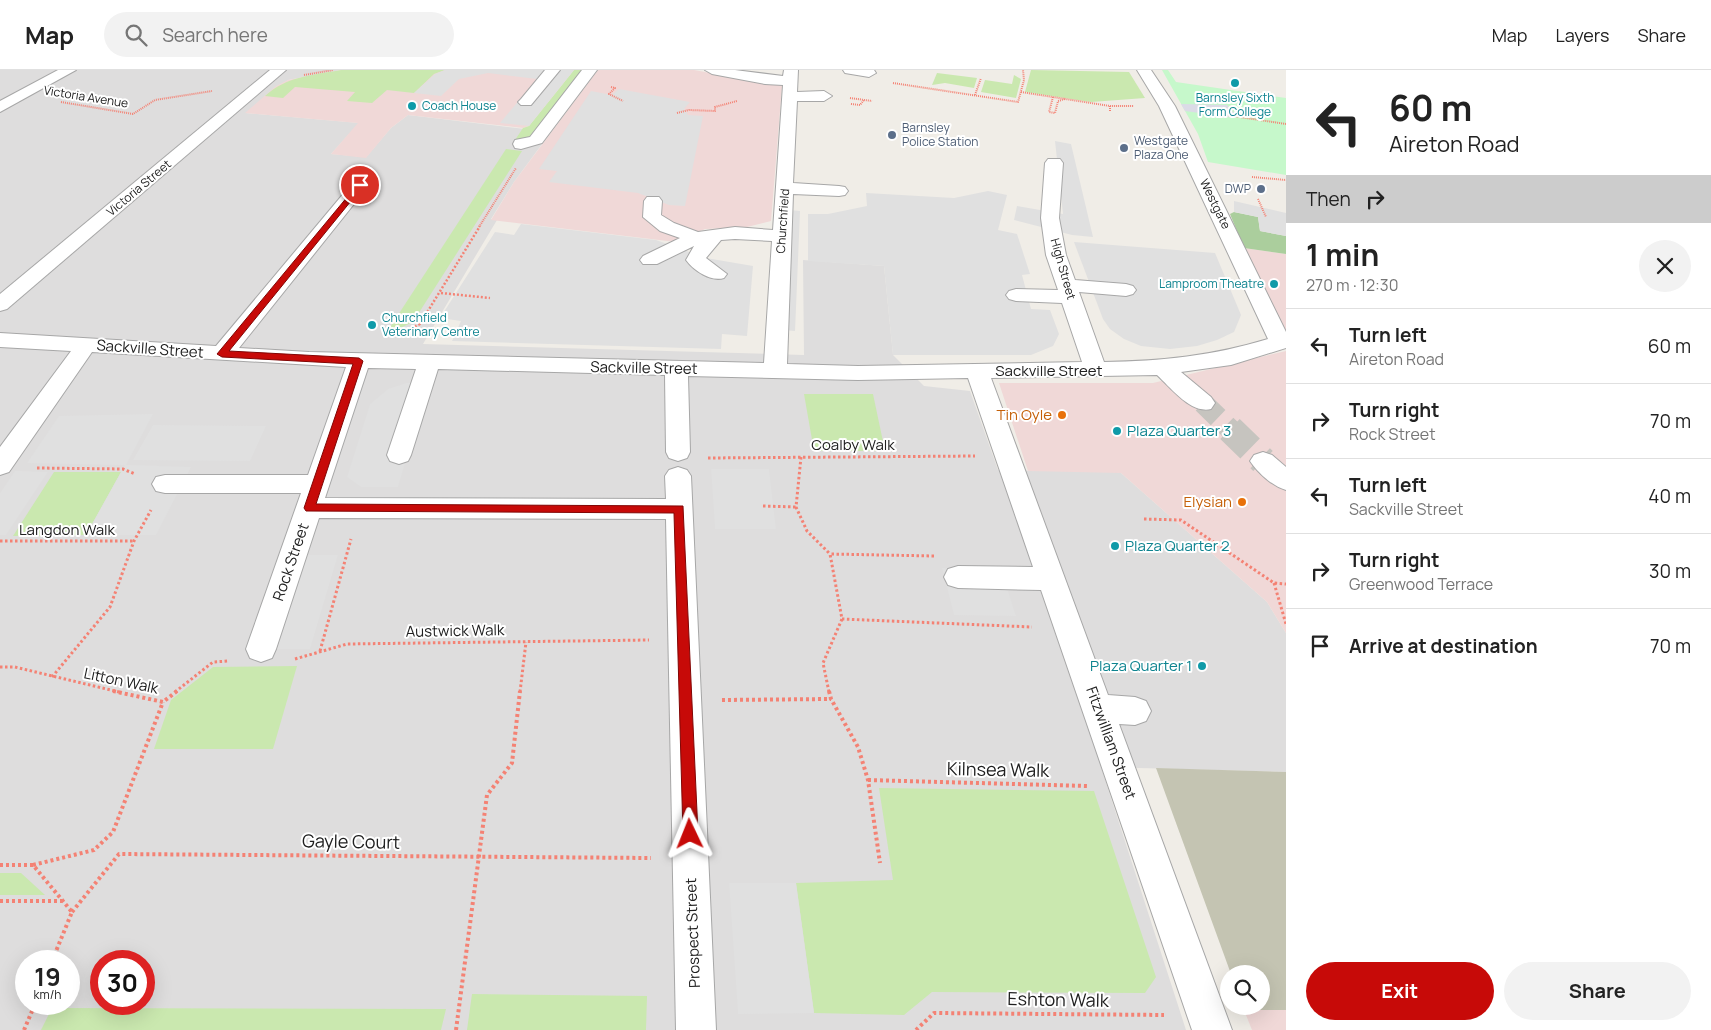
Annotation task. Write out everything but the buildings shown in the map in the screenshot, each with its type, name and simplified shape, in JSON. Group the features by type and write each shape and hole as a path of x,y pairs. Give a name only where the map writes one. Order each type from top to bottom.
{"street":[{"path":"0,107 69,70"},
{"name":"Victoria Street","path":"0,305 279,70"},
{"path":"526,102 553,70"},
{"path":"528,142 590,70"},
{"path":"712,70 790,83 824,96"},
{"name":"Westgate","path":"1144,70 1168,106 1283,341"},
{"path":"843,71 869,73"},
{"name":"Churchfield","path":"776,371 775,357 790,83"},
{"path":"0,87 24,94"},
{"name":"High Street","path":"1054,163 1050,218 1056,255 1096,370"},
{"path":"222,354 360,185"},
{"path":"785,188 839,192"},
{"path":"653,201 652,217 666,227 706,237"},
{"path":"650,260 706,237 735,233 782,236"},
{"path":"706,237 696,260 717,274"},
{"path":"1016,295 1069,291 1126,290"},
{"name":"Sackville Street","path":"0,340 367,361 858,373 1162,368 1231,358 1283,341"},
{"path":"0,466 87,344"},
{"name":"Rock Street","path":"250,655 367,361"},
{"path":"399,454 429,363"},
{"path":"1162,368 1203,403"},
{"name":"Prospect Street","path":"676,369 685,462 679,509 696,1030"},
{"name":"Fitzwilliam Street","path":"977,371 1210,1022"},
{"path":"1263,461 1286,481"},
{"path":"165,484 313,496 360,508 679,509"},
{"path":"958,577 1053,579"},
{"path":"1098,709 1135,711"}],"path":[{"path":"843,71 1018,102 1023,70"},
{"path":"975,95 981,78"},
{"name":"Victoria Avenue","path":"24,94 133,114 156,100 264,82"},
{"path":"1021,92 1110,106 1168,106"},
{"path":"1053,97 1049,112 1055,113 1058,101 1064,101 1065,99"},
{"path":"854,98 872,101"},
{"path":"678,113 689,110 714,111 715,107 739,101"},
{"path":"1110,106 1110,112"},
{"path":"1235,116 1286,124"},
{"path":"367,361 383,344 420,324 441,293 528,142"},
{"path":"1252,177 1286,180"},
{"path":"1258,199 1266,217"},
{"path":"441,293 490,298"},
{"path":"801,457 796,507 807,531 830,554"},
{"name":"Coalby Walk","path":"685,462 801,457 1008,457"},
{"path":"28,468 123,469 165,484 134,541 110,607 52,677"},
{"path":"763,506 796,507"},
{"path":"320,652 360,508"},
{"path":"1144,519 1181,520 1274,583 1286,584"},
{"name":"Langdon Walk","path":"0,541 134,541"},
{"path":"1274,583 1286,624"},
{"path":"842,619 823,663 831,699 858,747 868,780 880,863"},
{"name":"Austwick Walk","path":"286,659 296,659 347,644 656,640"},
{"path":"456,1030 487,795 512,763 526,642"},
{"name":"Litton Walk","path":"0,667 15,667 163,702 213,662 250,655"},
{"path":"720,700 831,699"},
{"path":"0,865 33,865 94,850 114,832 163,702"},
{"name":"Kilnsea Walk","path":"868,780 1127,787"},
{"name":"Gayle Court","path":"72,912 119,854 658,858"},
{"path":"33,865 72,912 56,950"},
{"path":"0,901 62,901"},
{"name":"Eshton Walk","path":"916,1030 934,1012 1210,1022"},
{"path":"24,1030 30,1015"}],"shaded area":[{"path":"0,70 341,70 288,80 246,113 359,123 331,154 366,157 391,128 408,115 551,132 514,182 491,219 497,220 423,344 804,355 803,260 884,266 893,355 924,386 970,391 998,470 1043,471 1015,401 1121,473 1267,602 1286,633 1286,772 1101,767 1186,1030 0,1030"},
{"path":"341,70 574,70 529,126 523,128 408,115 391,128 366,158 331,154 358,123 245,113 276,86 288,80"},
{"path":"445,70 574,70 529,126 500,123 537,79 488,73 459,79 441,96 414,93 435,74"},
{"path":"598,70 694,70 782,86 771,221 747,227 705,229 676,242 491,220 514,182"},
{"path":"619,89 690,102 684,109 688,115 703,116 685,206 669,205 638,193 549,182 557,171 539,169 591,91 612,95"},
{"path":"1181,104 1227,105 1236,115 1235,118 1185,111"},
{"path":"1055,141 1071,144 1093,237 1072,235 1014,220 1017,206 1063,214"},
{"path":"988,191 1007,195 998,230 1017,234 1030,274 1022,275 1031,309 1050,310 1059,334 1053,346 1031,355 893,355 884,266 808,261 808,214 828,214 867,206 866,193 954,198"},
{"path":"1234,201 1286,213 1286,236 1260,231 1258,217 1234,212"},
{"path":"790,210 800,211 795,331 783,330"},
{"path":"521,224 656,240 706,258 753,266 747,336 722,334 721,349 452,341 461,321 440,318 495,232 514,235"},
{"path":"1074,242 1215,253 1241,315 1234,332 1197,346 1170,349 1141,346 1124,339 1110,329 1103,319"},
{"name":"Lamproom Theatre","path":"1244,248 1286,254 1286,346"},
{"path":"1286,351 1286,633 1267,602 1121,473 1028,471 999,383 1153,383"},
{"path":"407,383 429,383 398,487 361,487 347,477 370,404 388,389"},
{"path":"153,414 126,465 191,467 156,535 86,535 125,465 27,463 59,416"},
{"path":"153,425 266,426 250,461 133,460"},
{"path":"711,469 769,469 776,529 715,529"},
{"path":"15,471 48,472 6,535 0,535 0,493"},
{"path":"279,555 338,555 310,649 245,649"},
{"path":"942,568 1001,569 1016,616 954,615"},
{"path":"1156,768 1286,772 1286,1010 1270,1010 1270,965 1228,965"},
{"path":"729,883 796,883 814,1013 738,1014"},
{"path":"1270,1010 1286,1010 1286,1030 1252,1030 1246,1015 1270,1015"}],"green space":[{"path":"341,70 445,70 434,74 414,93 387,90 372,103 347,101 355,92 295,87 283,98 265,96 273,89 291,80"},
{"path":"574,70 585,70 531,138 515,140 523,128 529,126"},
{"path":"1031,70 1129,72 1145,98 1091,102 1025,92"},
{"path":"1162,70 1168,70 1176,82 1286,98 1286,175 1208,162 1198,134"},
{"path":"937,73 977,78 974,88 945,83 932,85"},
{"path":"1014,75 1021,79 1016,98 981,92 985,80 1012,84"},
{"path":"506,149 522,151 413,322 385,335"},
{"path":"1234,212 1258,217 1260,231 1286,236 1286,254 1244,248 1230,214"},
{"path":"804,394 873,394 885,451 814,451"},
{"path":"54,472 121,472 86,535 13,536"},
{"path":"297,666 273,749 154,749 171,700 213,667"},
{"path":"879,788 1094,791 1156,977 1145,993 932,992 904,1015 814,1013 796,883 893,880"},
{"path":"0,873 21,873 45,895 0,895"},
{"path":"472,994 647,996 646,1030 467,1030"},
{"path":"80,1008 90,1008 90,1015 155,1015 155,1008 446,1009 441,1030 41,1030 48,1015 80,1015"}],"tunnel":[{"path":"1203,403 1231,430"},
{"path":"1230,429 1263,461"}],"place":[{"name":"Barnsley Sixth Form College","path":"1235,83"},
{"name":"Coach House","path":"412,106"},
{"name":"Barnsley Police Station","path":"892,135"},
{"name":"Westgate Plaza One","path":"1124,148"},
{"name":"DWP","path":"1261,189"},
{"name":"Lamproom Theatre","path":"1274,284"},
{"name":"Churchfield Veterinary Centre","path":"372,325"},
{"name":"Tin Oyle","path":"1062,415"},
{"name":"Plaza Quarter 3","path":"1117,431"},
{"name":"Elysian","path":"1242,502"},
{"name":"Plaza Quarter 2","path":"1115,546"},
{"name":"Plaza Quarter 1","path":"1202,666"}],"route":[{"path":"360,185 222,354 359,361 310,508 679,509 690,834"}]}
